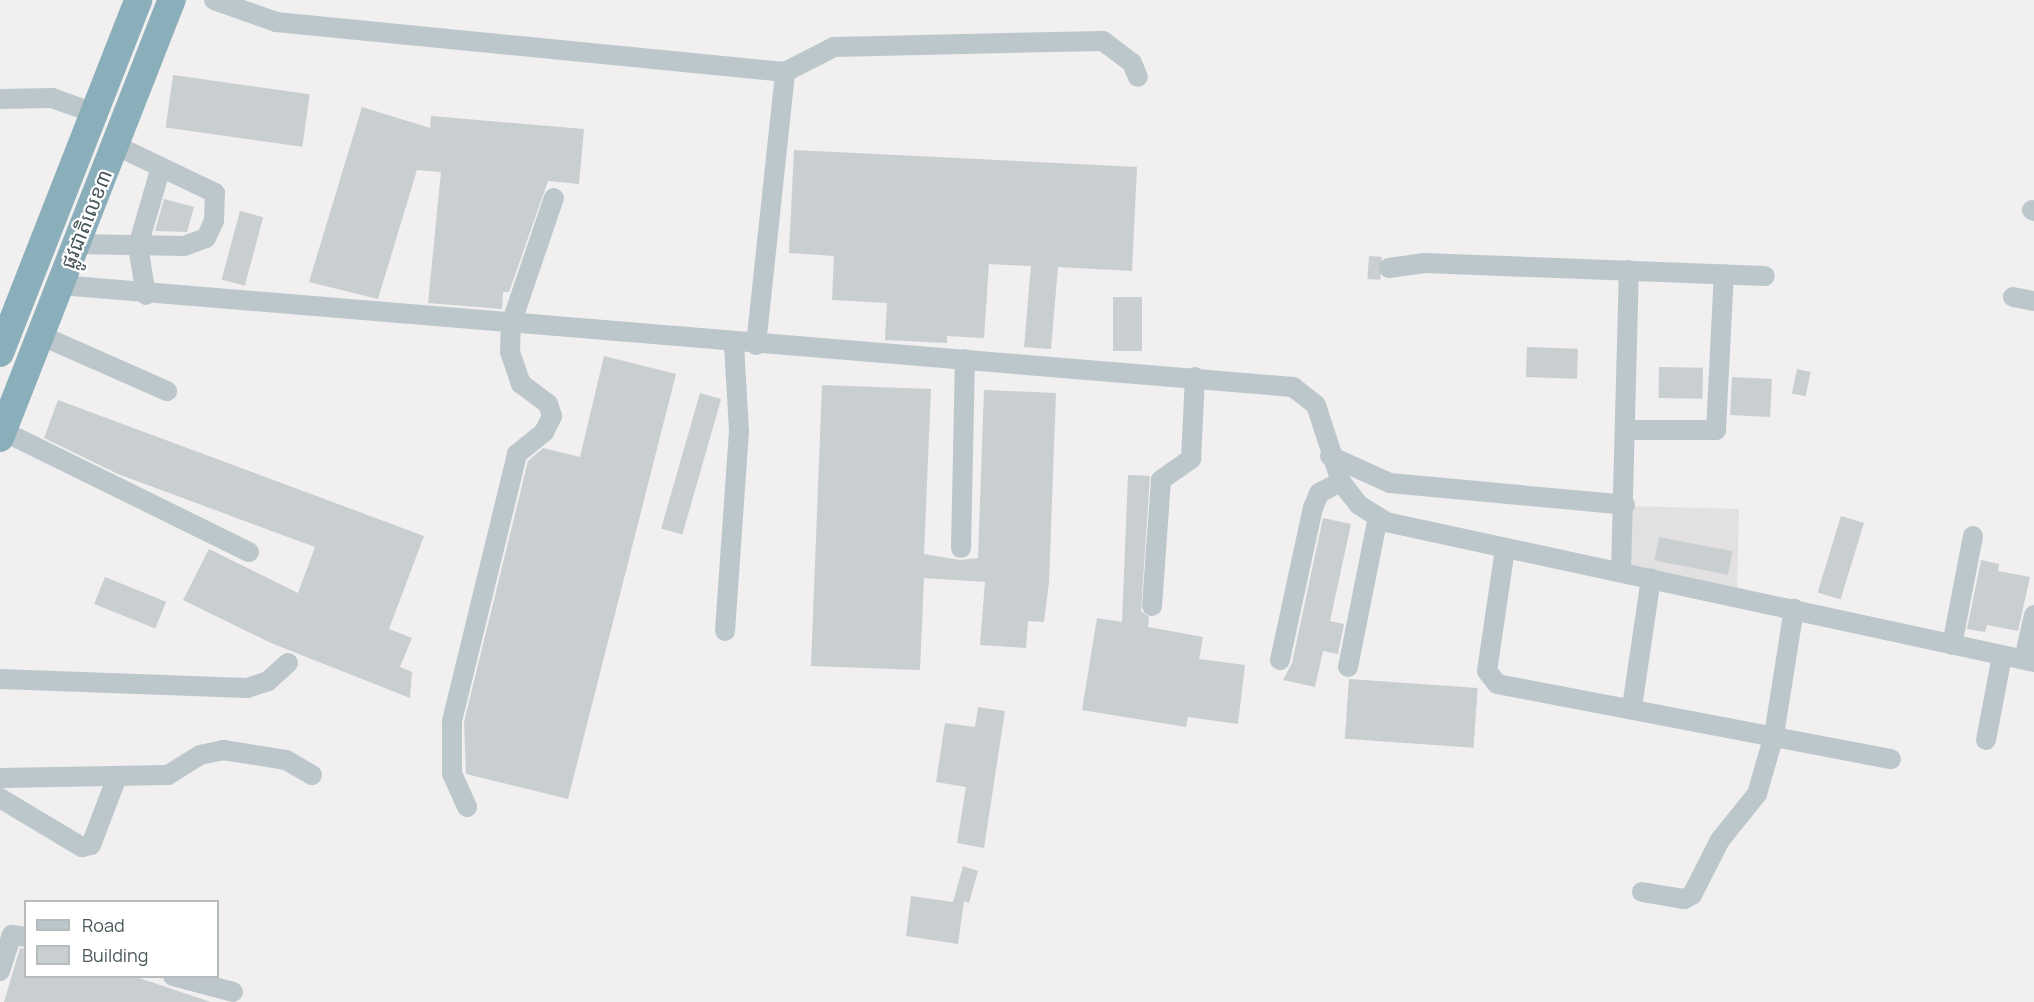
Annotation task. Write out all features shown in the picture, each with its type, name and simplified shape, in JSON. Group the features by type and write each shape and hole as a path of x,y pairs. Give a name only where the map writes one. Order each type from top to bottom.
{"highway":[{"name":"ផ្លូវជាតិលេខ៣","path":"0,353 138,0"},
{"name":"ផ្លូវជាតិលេខ៣","path":"1,434 172,0"}],"street":[{"path":"214,0 276,22 785,72 834,47 1103,40 1132,63 1138,77"},
{"path":"756,345 785,72"},
{"path":"0,99 52,98 94,113"},
{"path":"76,244 184,246 207,238 214,221 215,193 115,145"},
{"path":"146,295 138,246 161,166"},
{"path":"467,807 452,774 452,721 517,454 544,432 552,416 548,404 514,371 511,324 554,198"},
{"path":"1389,268 1425,263 1765,276"},
{"path":"1622,571 1629,430 1629,270"},
{"path":"1629,430 1716,430 1724,274"},
{"path":"60,285 146,295 734,344 1195,377 1305,392 1323,423 1330,456 1341,482 1359,505 1378,517 1505,549 1622,571 2029,661 2034,615"},
{"path":"2013,297 2034,301"},
{"path":"40,335 167,391"},
{"path":"725,631 739,431 734,344"},
{"path":"961,549 965,359"},
{"path":"1152,606 1161,480 1191,459 1195,377"},
{"path":"1,434 249,552"},
{"path":"1330,456 1390,483 1625,505"},
{"path":"1280,660 1313,508 1319,493 1341,482"},
{"path":"1348,667 1378,517"},
{"path":"1952,645 1973,536"},
{"path":"1505,549 1488,679 1891,759"},
{"path":"1632,707 1651,578"},
{"path":"1642,892 1684,899 1699,887 1720,840 1757,794 1774,735 1794,609"},
{"path":"1986,740 2002,656"},
{"path":"0,679 247,688 268,681 288,663"},
{"path":"0,778 168,775 200,755 223,750 286,760 312,775"},
{"path":"0,798 82,847 91,845 117,777"},
{"path":"0,971 12,936 24,937"},
{"path":"180,978 233,993"}],"shaded area":[{"path":"1631,506 1739,509 1737,589 1625,566"}],"building":[{"path":"173,75 310,94 302,147 166,127"},
{"path":"362,107 430,128 431,116 584,129 579,184 548,181 509,292 503,292 502,309 428,303 441,172 417,170 378,299 309,282"},
{"path":"794,150 1137,167 1132,271 1058,267 1051,349 1024,347 1031,266 989,264 984,338 947,336 947,343 885,340 887,303 832,300 834,256 789,253"},
{"path":"164,199 194,207 187,232 155,231"},
{"path":"240,211 263,217 245,286 222,280"},
{"path":"1369,256 1382,257 1380,280 1367,279"},
{"path":"1113,297 1142,297 1142,351 1113,351"},
{"path":"1527,347 1578,349 1577,379 1526,377"},
{"path":"604,356 676,374 568,799 466,774 464,722 528,461 543,448 580,457"},
{"path":"1659,367 1703,368 1702,399 1658,398"},
{"path":"1797,369 1811,372 1805,396 1792,393"},
{"path":"1732,377 1772,379 1770,417 1730,415"},
{"path":"822,385 931,389 924,554 960,560 978,558 984,390 1056,393 1049,582 1044,622 1028,621 1026,648 980,645 985,582 924,578 920,670 811,666"},
{"path":"700,393 721,399 682,535 661,529"},
{"path":"58,400 424,536 389,629 412,638 400,667 412,672 410,698 271,643 183,600 209,549 298,593 315,547 118,474 44,438"},
{"path":"1128,475 1150,476 1141,611 1149,617 1148,627 1203,637 1199,659 1245,665 1238,724 1188,717 1186,727 1082,710 1097,618 1122,622"},
{"path":"1841,516 1864,523 1841,600 1818,593"},
{"path":"1323,518 1351,524 1330,621 1344,624 1338,654 1323,651 1315,687 1283,680 1292,663"},
{"path":"1659,537 1733,551 1728,575 1654,561"},
{"path":"1981,560 1999,564 1998,571 2030,577 2018,631 1987,625 1985,632 1967,629"},
{"path":"105,577 166,602 155,629 94,604"},
{"path":"1349,679 1478,688 1474,748 1345,739"},
{"path":"978,707 1005,711 984,848 957,843 966,787 936,782 945,723 975,727"},
{"path":"963,866 978,871 969,903 964,901 958,944 906,936 911,896 953,902"},
{"path":"20,948 24,949 24,978 139,978 211,1002 4,1002"}]}
